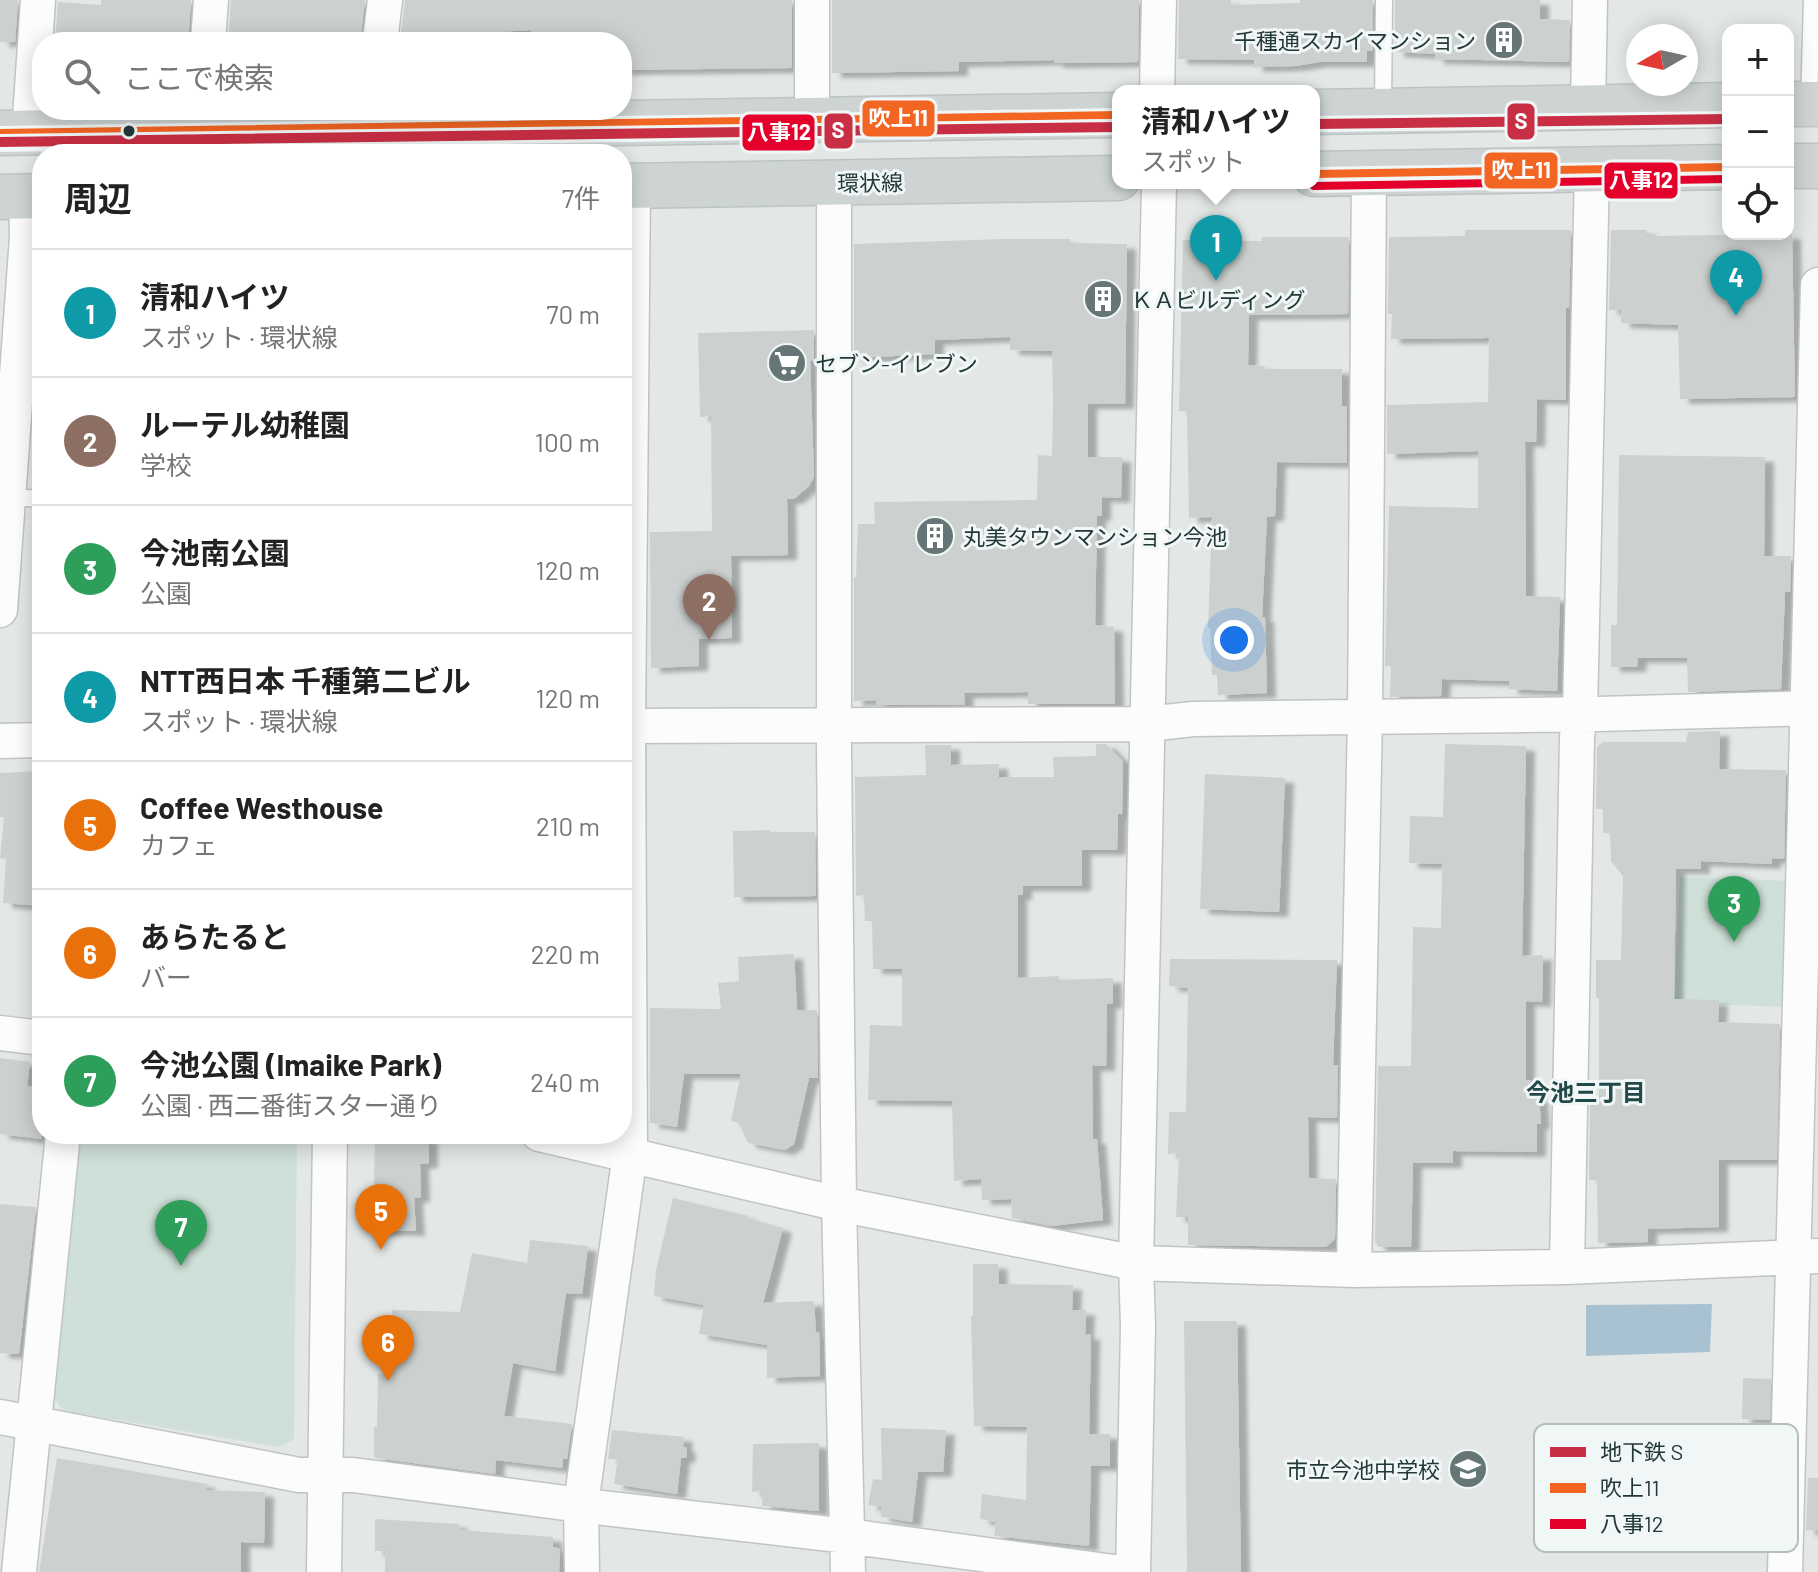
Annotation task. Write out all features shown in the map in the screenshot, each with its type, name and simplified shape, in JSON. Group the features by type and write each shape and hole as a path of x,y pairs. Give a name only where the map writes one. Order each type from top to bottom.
{"main road":[{"path":"1320,112 1722,105"},
{"path":"14,133 201,120 370,130 1112,115"},
{"path":"1794,166 1818,166"},
{"path":"1320,174 1722,167"},
{"name":"環状線","path":"632,186 1112,178"}],"street":[{"path":"32,32 38,0"},
{"path":"209,32 211,0"},
{"path":"381,32 385,0"},
{"path":"812,0 812,120"},
{"path":"1157,85 1159,0"},
{"path":"1588,107 1590,0"},
{"path":"14,133 32,33"},
{"path":"1567,1267 1592,170"},
{"path":"1354,1270 1365,715 1369,174"},
{"path":"834,183 839,1204 848,1572"},
{"path":"1133,1572 1138,1326 1136,1263 1159,189"},
{"path":"0,610 8,497 4,462 27,237 23,196"},
{"path":"1795,1424 1807,1256 1818,285"},
{"path":"632,726 1148,724 1193,719 1812,708"},
{"path":"0,741 32,740"},
{"path":"0,1033 32,1037"},
{"path":"19,1572 62,1144"},
{"path":"324,1572 330,1144"},
{"path":"584,1144 839,1204 1136,1263 1354,1270 1567,1267 1807,1256"},
{"path":"582,1572 581,1504 630,1144"},
{"path":"0,1417 299,1475 353,1475 1114,1572"},
{"path":"1785,1572 1786,1552"}],"lane":[{"path":"1383,111 1384,0"},
{"path":"1805,104 1812,0"},
{"path":"8,497 32,498"}],"shaded area":[{"path":"1680,877 1792,881 1788,1007 1674,1003"},
{"path":"79,1144 297,1144 294,1439 280,1447 64,1411 53,1397"}],"water":[{"path":"1712,1304 1710,1352 1586,1356 1586,1305"}],"building":[{"path":"0,0 18,0 15,42 0,42"},
{"path":"101,0 191,0 189,32 56,32 58,2 101,5"},
{"path":"231,0 365,0 361,32 229,32"},
{"path":"405,0 792,0 792,68 632,70 632,32 401,32"},
{"path":"832,0 1139,0 1138,62 959,62 959,71 832,73"},
{"path":"1179,0 1231,0 1231,5 1300,3 1300,0 1373,0 1373,51 1367,51 1367,62 1319,62 1296,66 1254,67 1254,60 1178,59"},
{"name":"千種通スカイマンション","path":"1395,0 1540,0 1540,19 1570,20 1569,62 1435,59 1435,54 1395,52"},
{"path":"1465,230 1571,230 1569,308 1566,308 1566,400 1537,399 1536,442 1525,442 1526,596 1560,597 1557,691 1509,689 1509,681 1442,679 1441,696 1390,697 1391,666 1385,666 1389,506 1478,508 1478,451 1387,454 1387,405 1488,402 1489,338 1391,339 1392,314 1388,314 1389,237 1465,236"},
{"path":"1611,230 1647,230 1647,236 1722,235 1722,240 1792,240 1795,397 1680,399 1678,325 1621,323 1621,310 1609,310"},
{"path":"1262,237 1349,237 1348,314 1249,315 1248,365 1265,366 1264,369 1342,369 1342,406 1347,406 1347,463 1277,462 1275,516 1267,517 1262,617 1265,617 1267,693 1218,695 1217,675 1212,675 1208,628 1212,517 1189,518 1187,411 1179,411 1183,240 1262,241"},
{"path":"1070,239 1070,243 1127,244 1125,404 1088,404 1088,457 1122,457 1121,498 1102,497 1102,516 1097,516 1095,625 1114,627 1115,704 1028,704 1028,692 964,693 965,705 876,705 876,700 854,701 854,577 858,524 875,524 874,502 1037,500 1038,455 1052,456 1053,403 1052,351 1010,350 1010,337 935,340 935,354 854,358 854,244"},
{"path":"814,330 814,360 810,361 814,477 794,499 787,499 788,555 731,556 732,638 699,639 699,666 651,668 650,532 712,531 711,416 700,417 698,333"},
{"path":"1619,455 1765,457 1764,556 1791,556 1790,592 1785,592 1781,689 1688,692 1687,658 1638,658 1637,667 1611,667 1611,625 1617,625"},
{"path":"1720,731 1719,769 1786,770 1784,859 1772,858 1772,864 1701,861 1701,869 1676,869 1674,999 1719,1000 1718,1022 1780,1024 1777,1160 1719,1160 1719,1227 1648,1229 1648,1242 1598,1243 1597,1180 1589,1180 1590,1103 1599,1103 1596,960 1621,960 1623,876 1611,861 1610,833 1603,833 1603,809 1596,809 1597,747 1603,742 1686,742 1688,732"},
{"path":"1096,744 1106,744 1123,761 1122,814 1118,814 1117,850 1082,850 1082,886 1023,886 1023,895 1018,895 1018,978 1113,978 1113,1003 1107,1004 1106,1066 1092,1066 1093,1139 1097,1139 1103,1220 1051,1226 1012,1218 1011,1199 982,1200 981,1179 954,1181 952,1101 868,1100 870,1025 902,1026 902,969 873,969 872,921 865,921 864,895 856,896 855,777 926,775 925,745 951,745 951,765 999,764 999,777 1054,777 1053,757 1096,756"},
{"path":"1445,744 1526,746 1522,956 1543,955 1542,1002 1526,1001 1526,1080 1531,1080 1531,1097 1539,1097 1541,1124 1537,1124 1537,1152 1453,1151 1453,1163 1413,1163 1411,1247 1379,1247 1375,1242 1378,1066 1411,1066 1413,927 1441,928 1442,864 1409,863 1410,816 1443,817"},
{"path":"32,771 32,905 3,903 6,859 0,858 4,817 0,817 0,773"},
{"path":"1205,774 1285,778 1279,912 1200,909"},
{"path":"733,831 815,832 816,896 734,897"},
{"path":"794,954 797,1010 817,1010 818,1078 809,1078 794,1144 785,1150 748,1143 739,1123 731,1121 741,1074 684,1074 677,1127 650,1123 650,1008 721,1009 718,983 739,981 738,957"},
{"path":"1170,959 1337,960 1333,1065 1338,1065 1337,1118 1308,1117 1309,1178 1336,1179 1335,1239 1326,1247 1188,1245 1188,1217 1176,1217 1179,1153 1168,1154 1169,1112 1186,1112 1188,988 1169,986"},
{"path":"0,1058 30,1062 27,1086 32,1087 32,1138 0,1134"},
{"path":"375,1144 429,1144 429,1163 420,1164 421,1197 414,1198 416,1231 373,1230"},
{"path":"673,1198 783,1228 763,1303 814,1301 816,1333 819,1332 820,1376 767,1378 767,1345 699,1334 704,1305 654,1296 656,1270"},
{"path":"0,1204 36,1207 19,1354 0,1353"},
{"path":"530,1240 588,1246 582,1294 566,1293 555,1371 513,1363 504,1416 572,1424 567,1459 563,1459 562,1468 496,1460 495,1474 376,1458 374,1427 377,1427 378,1374 391,1374 392,1310 460,1312 472,1253 527,1263"},
{"path":"973,1264 998,1264 999,1284 1073,1285 1072,1310 1086,1310 1085,1335 1091,1334 1089,1434 1110,1434 1110,1466 1091,1466 1089,1546 994,1536 996,1522 980,1519 982,1494 1026,1500 1027,1427 974,1426"},
{"path":"1184,1321 1237,1321 1241,1572 1187,1572"},
{"path":"1743,1378 1771,1379 1770,1420 1742,1419"},
{"path":"881,1428 946,1430 943,1472 918,1472 912,1522 881,1517 881,1507 868,1505 873,1479 882,1480"},
{"path":"612,1430 684,1437 686,1458 681,1458 677,1494 614,1484 618,1459 608,1459"},
{"path":"819,1443 819,1511 762,1506 763,1491 752,1492 753,1444"},
{"path":"57,1458 207,1484 206,1490 265,1492 264,1543 241,1542 241,1572 39,1572"},
{"path":"1808,1478 1818,1478 1818,1531 1806,1530"},
{"path":"375,1519 459,1524 460,1530 553,1537 553,1547 560,1549 559,1572 385,1572 385,1551 375,1551"}],"metro line":[{"name":"S","path":"1320,124 1722,119"},
{"name":"S","path":"0,142 1112,127"}],"transit line":[{"name":"吹上11","path":"0,133 1112,115"},
{"name":"八事12","path":"62,144 1112,127"},
{"name":"八事12","path":"0,145 32,144"},
{"name":"吹上11","path":"1320,174 1722,167"},
{"name":"八事12","path":"1320,186 1722,179"}],"place":[{"name":"千種通スカイマンション","path":"1504,40"},
{"name":"清和ハイツ","path":"1216,281"},
{"name":"ＫＡビルディング","path":"1103,299"},
{"name":"NTT西日本 千種第二ビル","path":"1736,316"},
{"name":"セブン-イレブン","path":"787,363"},
{"name":"丸美タウンマンション今池","path":"935,536"},
{"name":"ルーテル幼稚園","path":"709,640"},
{"name":"今池南公園","path":"1734,942"},
{"name":"Coffee Westhouse","path":"381,1250"},
{"name":"今池公園 (Imaike Park)","path":"181,1266"},
{"name":"あらたると","path":"388,1381"},
{"name":"市立今池中学校","path":"1468,1469"}],"district":[{"name":"今池三丁目","path":"1586,1091"}]}
